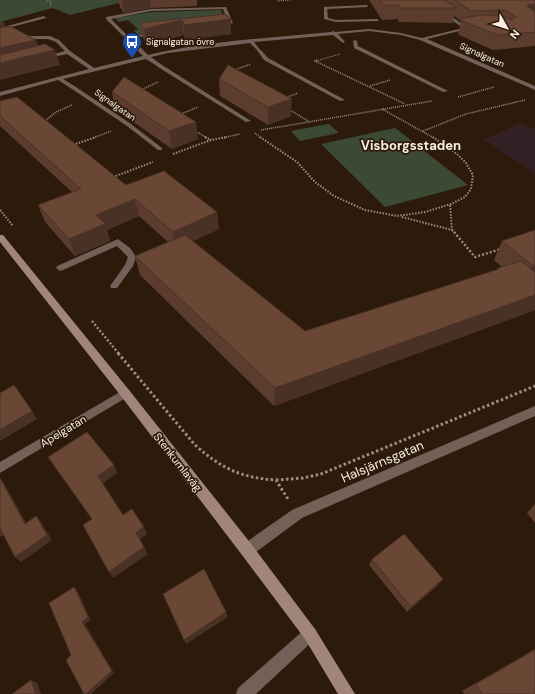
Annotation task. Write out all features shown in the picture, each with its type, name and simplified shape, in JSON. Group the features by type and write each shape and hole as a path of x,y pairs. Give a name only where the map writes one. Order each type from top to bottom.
{"street":[{"path":"363,0 370,11"},
{"path":"367,6 325,8 326,19 336,21 377,20"},
{"path":"435,6 453,18 458,24 466,28"},
{"path":"210,28 225,26 231,23 225,8 151,10 108,18 129,37 146,56 248,122"},
{"path":"374,15 380,24 379,31"},
{"path":"0,29 44,17"},
{"name":"Signalgatan","path":"422,39 466,28 479,27"},
{"path":"0,29 6,32"},
{"name":"Signalgatan","path":"0,94 146,56 195,47 333,32 379,31 422,39 535,88"},
{"path":"333,32 343,42"},
{"path":"129,37 158,34"},
{"path":"12,35 18,38"},
{"path":"0,42 18,38 44,37 55,39 68,52 92,70"},
{"path":"251,41 266,59 342,100"},
{"path":"355,41 356,47 445,91"},
{"path":"38,60 68,52"},
{"name":"Signalgatan","path":"59,78 129,125 160,149"},
{"name":"Stenkumlaväg","path":"0,237 125,393 247,550 310,634 347,694"},
{"path":"60,268 118,242 132,257 129,266 114,286"},
{"name":"Apelgatan","path":"0,468 125,393"},
{"name":"Halsjärnsgatan","path":"247,550 298,514 535,411"},
{"path":"244,694 310,634"}],"path":[{"path":"47,0 51,2 49,9"},
{"path":"277,1 290,0"},
{"path":"359,48 315,61 405,104"},
{"path":"231,71 266,59"},
{"path":"136,93 173,74"},
{"path":"281,99 317,86"},
{"path":"50,127 46,121 49,117 88,97"},
{"path":"423,131 466,114 528,99"},
{"path":"181,114 216,101"},
{"path":"288,109 309,121"},
{"path":"400,216 414,214 450,204 466,196 472,188 474,179 472,172 460,156 423,131 381,109 253,131 296,162 318,185 345,202 366,210 400,216 452,230 476,257 505,248"},
{"path":"78,150 72,145 129,125"},
{"path":"192,128 211,140"},
{"path":"168,156 211,140 246,133"},
{"path":"106,179 154,161"},
{"path":"450,204 452,230"},
{"path":"0,210 15,228"},
{"path":"91,320 195,445 211,460 238,475 258,480 303,478 321,474 535,386"},
{"path":"276,480 298,514"}],"shaded area":[{"path":"520,123 535,129 535,173 484,140"}],"green space":[{"path":"0,0 131,0 70,15 53,8 0,22"},
{"path":"221,10 223,16 198,27 138,35 134,31 138,29 128,20 119,22 115,18 152,12"},
{"path":"329,124 339,133 300,141 291,131"},
{"path":"395,128 468,185 385,207 321,144"}],"building":[{"path":"380,0 444,0 456,8 400,8 400,5 384,5"},
{"path":"455,0 535,0 535,4 527,5 535,11 535,32 498,35 462,21 462,18 483,15 502,16 511,20 516,17 505,10 471,11"},
{"path":"225,14 231,19 184,25 182,20 144,29 140,23"},
{"path":"10,26 36,40 0,48 0,28"},
{"path":"45,44 55,50 0,63 0,55"},
{"path":"228,65 292,99 268,107 219,79"},
{"path":"124,77 196,122 169,131 112,92"},
{"path":"17,97 126,185 164,171 217,212 173,232 135,199 96,215 105,224 69,239 38,205 81,189 0,116 0,101"},
{"path":"535,230 535,265 533,266 502,241"},
{"path":"185,235 305,331 521,261 535,272 535,295 275,388 135,256"},
{"path":"14,385 32,411 0,430 0,393"},
{"path":"87,432 114,465 98,476 123,515 132,509 144,527 136,533 144,547 109,572 83,525 92,519 48,457"},
{"path":"0,478 25,524 36,516 47,535 15,557 0,528"},
{"path":"404,534 443,579 411,607 372,559"},
{"path":"204,569 226,612 184,640 163,594"},
{"path":"74,587 88,617 82,622 112,671 86,694 84,694 66,660 71,655 49,603"},
{"path":"535,650 535,694 482,694 476,684"},
{"path":"31,680 36,694 12,694"}],"place":[{"name":"Signalgatan övre","path":"132,59"}],"district":[{"name":"Visborgsstaden","path":"411,145"}]}
